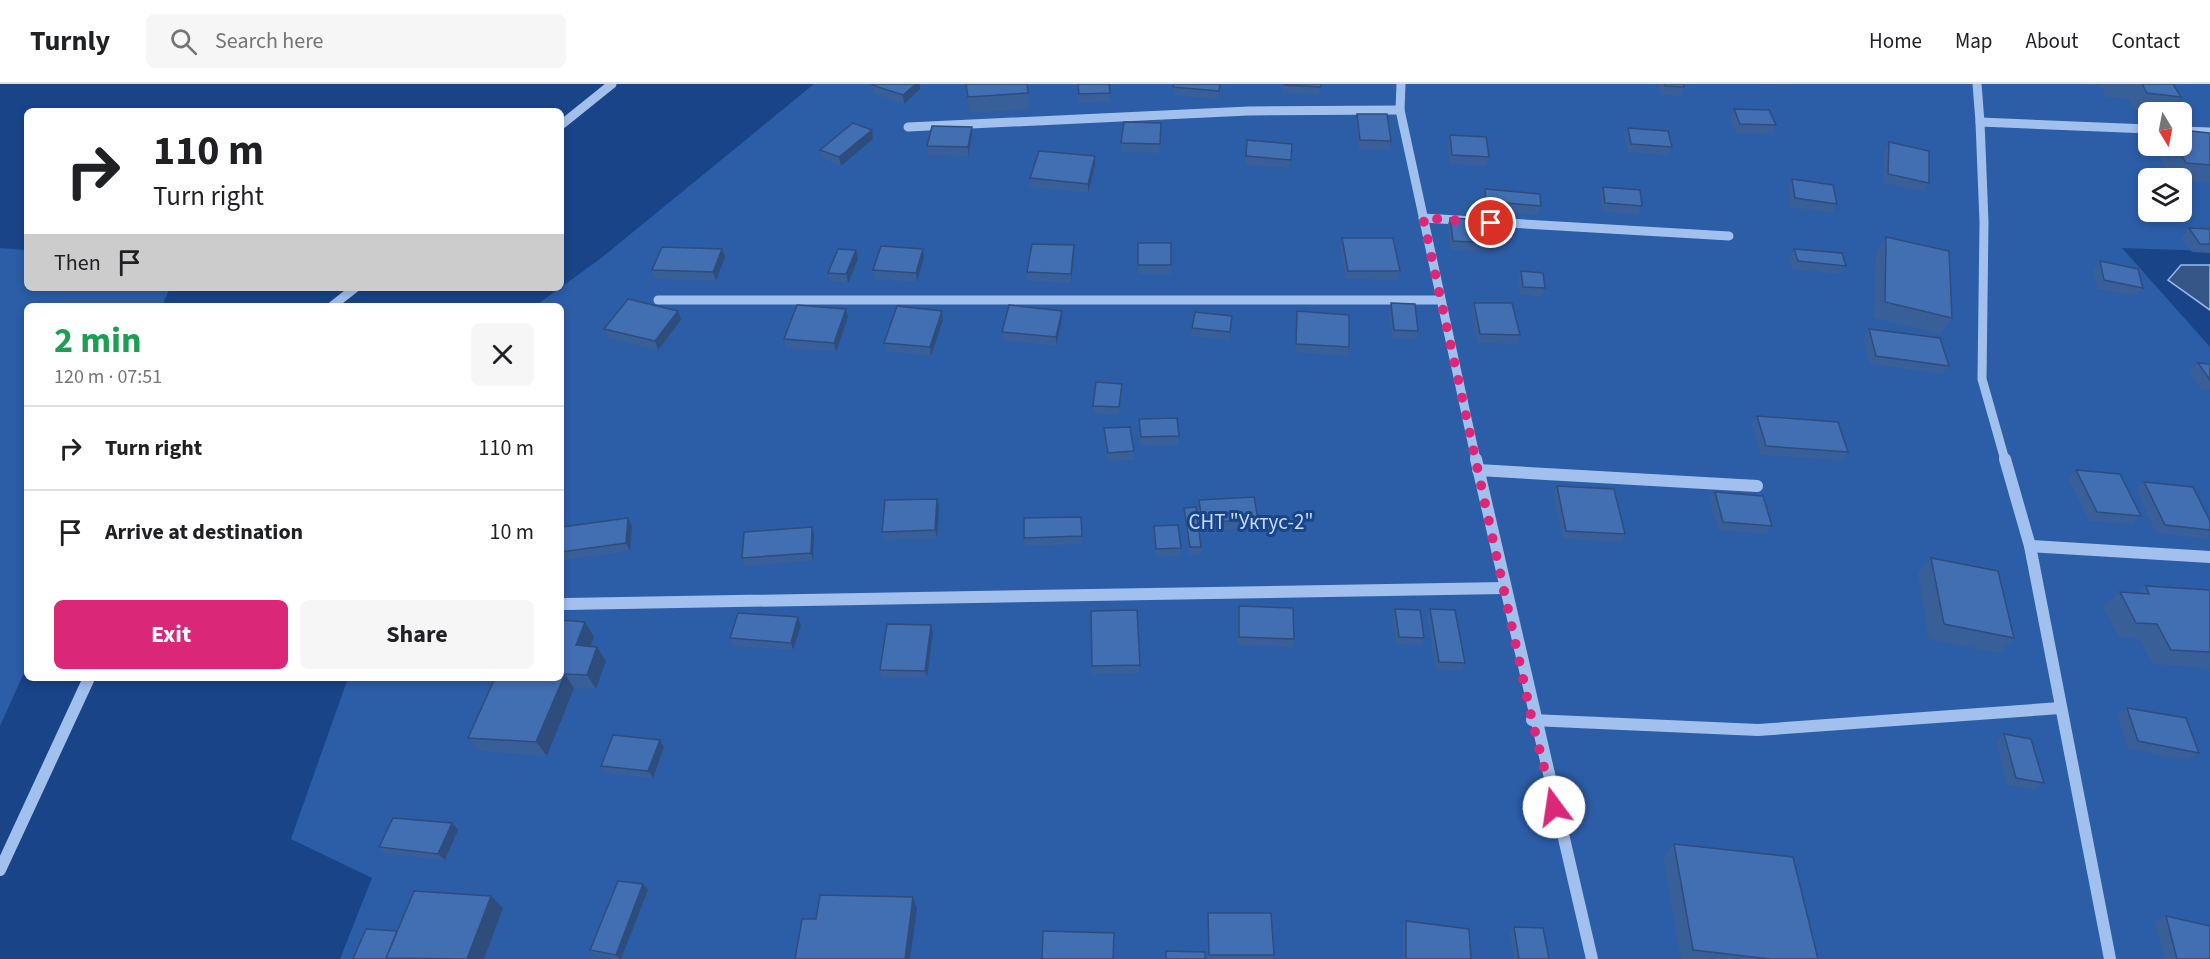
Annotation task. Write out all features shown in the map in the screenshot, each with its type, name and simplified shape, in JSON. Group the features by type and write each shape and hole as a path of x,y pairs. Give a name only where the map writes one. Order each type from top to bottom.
{"street":[{"path":"564,123 612,84"},
{"path":"1401,84 1400,110 1532,720 1592,959"},
{"path":"1977,84 1984,222 1982,379 2030,546 2110,959"},
{"path":"908,127 1248,111 1400,110"},
{"path":"1980,122 2138,129"},
{"path":"2192,131 2210,132"},
{"path":"1423,218 1628,232 1729,236"},
{"path":"336,303 351,291"},
{"path":"658,300 1441,300"},
{"path":"1478,470 1757,486"},
{"path":"2030,546 2210,557"},
{"path":"565,604 1504,588"},
{"path":"0,870 88,681"},
{"path":"1532,720 1758,730 2060,708"}],"green space":[{"name":"СНТ \"Уктус-2\"","path":"814,84 2210,84 2210,251 2122,248 2210,347 2210,959 340,959 372,878 291,839 347,681 564,681 564,303 539,303 556,291 564,291 564,285 600,259"},
{"path":"0,248 24,250 24,291 169,291 163,303 24,303 24,673 0,726"}],"shaded area":[{"path":"2181,265 2210,265 2210,310 2168,280"}],"building":[{"path":"873,84 916,84 903,95"},
{"path":"966,84 1027,84 1028,93 968,97"},
{"path":"1078,84 1109,84 1110,93 1079,94"},
{"path":"1174,84 1220,84 1219,91 1173,87"},
{"path":"1321,84 1321,87 1284,85"},
{"path":"1664,84 1683,84 1684,87 1665,86"},
{"path":"2142,84 2173,84 2181,97 2147,93"},
{"path":"1734,109 1769,110 1776,125 1740,124"},
{"path":"1357,114 1387,114 1391,141 1360,140"},
{"path":"1124,122 1161,123 1160,144 1121,143"},
{"path":"853,123 872,130 839,157 820,150"},
{"path":"932,126 972,127 968,147 927,146"},
{"path":"1628,128 1668,131 1672,147 1631,144"},
{"path":"2192,131 2210,133 2210,165 2186,163 2182,156 2192,156"},
{"path":"1450,135 1486,137 1489,157 1452,155"},
{"path":"1247,140 1292,144 1291,160 1246,156"},
{"path":"1889,142 1929,151 1929,183 1888,174"},
{"path":"1039,151 1095,156 1088,184 1030,178"},
{"path":"1792,179 1833,185 1837,204 1795,198"},
{"path":"1603,187 1640,190 1642,206 1605,203"},
{"path":"1485,189 1540,194 1541,206 1486,201"},
{"path":"1450,218 1487,220 1491,243 1453,241"},
{"path":"2189,228 2210,229 2210,244 2200,244"},
{"path":"1886,237 1949,251 1952,318 1885,302"},
{"path":"1342,238 1393,238 1400,271 1348,271"},
{"path":"1138,243 1171,243 1171,265 1138,265"},
{"path":"1032,244 1074,245 1071,274 1027,272"},
{"path":"881,246 923,249 916,273 873,270"},
{"path":"662,247 722,249 713,272 652,270"},
{"path":"838,249 856,250 846,274 828,273"},
{"path":"1794,249 1842,253 1846,266 1798,261"},
{"path":"2100,261 2138,269 2143,288 2104,280"},
{"path":"1521,271 1543,273 1545,288 1523,287"},
{"path":"628,299 678,311 655,341 604,329"},
{"path":"1391,303 1415,304 1418,331 1394,330"},
{"path":"1474,303 1512,303 1520,335 1480,334"},
{"path":"797,305 846,309 834,343 784,339"},
{"path":"1009,305 1062,311 1056,337 1002,332"},
{"path":"897,306 942,311 930,347 884,343"},
{"path":"1297,311 1349,315 1349,347 1296,344"},
{"path":"1195,312 1232,316 1230,332 1192,328"},
{"path":"1869,329 1940,338 1949,366 1876,356"},
{"path":"2198,363 2210,364 2210,380"},
{"path":"1096,382 1122,384 1119,407 1093,406"},
{"path":"1757,416 1838,422 1848,452 1766,446"},
{"path":"1177,418 1179,436 1141,437 1139,419"},
{"path":"1130,427 1134,451 1108,453 1104,428"},
{"path":"2076,470 2120,474 2141,516 2097,512"},
{"path":"2144,482 2193,487 2210,521 2210,530 2165,525"},
{"path":"1557,486 1614,489 1625,534 1566,531"},
{"path":"1715,492 1763,496 1772,526 1723,522"},
{"path":"1254,497 1258,520 1202,522 1199,500"},
{"path":"937,499 935,530 882,532 885,500"},
{"path":"1196,507 1201,547 1190,547 1184,508"},
{"path":"1081,517 1082,536 1024,538 1024,518"},
{"path":"628,518 626,543 564,552 564,527"},
{"path":"1178,525 1181,548 1156,549 1154,526"},
{"path":"812,527 811,553 742,558 744,532"},
{"path":"1931,558 1998,571 2014,638 1944,624"},
{"path":"2146,586 2210,590 2210,652 2171,650 2157,624 2136,623 2120,592 2149,594"},
{"path":"1239,606 1293,608 1294,639 1239,637"},
{"path":"1395,609 1420,610 1424,638 1399,637"},
{"path":"1430,609 1455,610 1465,663 1439,662"},
{"path":"1137,610 1140,665 1092,666 1091,611"},
{"path":"738,613 798,617 791,643 730,638"},
{"path":"564,620 585,622 576,645 597,647 587,675 565,674 564,676"},
{"path":"887,624 931,625 925,671 880,670"},
{"path":"494,681 562,681 536,742 468,738"},
{"path":"2127,708 2186,718 2199,753 2138,741"},
{"path":"2004,734 2031,739 2044,783 2016,778"},
{"path":"613,735 660,740 648,771 601,766"},
{"path":"393,818 452,823 438,854 379,847"},
{"path":"1674,844 1793,857 1818,959 1770,959 1693,950"},
{"path":"618,881 643,884 616,955 590,950"},
{"path":"414,891 491,896 467,959 386,958"},
{"path":"820,895 913,897 905,959 795,959 802,919 816,919"},
{"path":"1208,913 1271,913 1274,955 1209,955"},
{"path":"2166,916 2210,926 2210,959 2177,959"},
{"path":"1406,921 1469,929 1471,959 1406,959"},
{"path":"1514,927 1543,928 1549,959 1519,959"},
{"path":"366,929 397,931 387,959 353,959"},
{"path":"1043,931 1114,933 1113,959 1042,959"},
{"path":"1166,951 1205,952 1205,959 1166,959"}],"route":[{"path":"1491,223 1423,218 1532,720 1554,807"}]}
